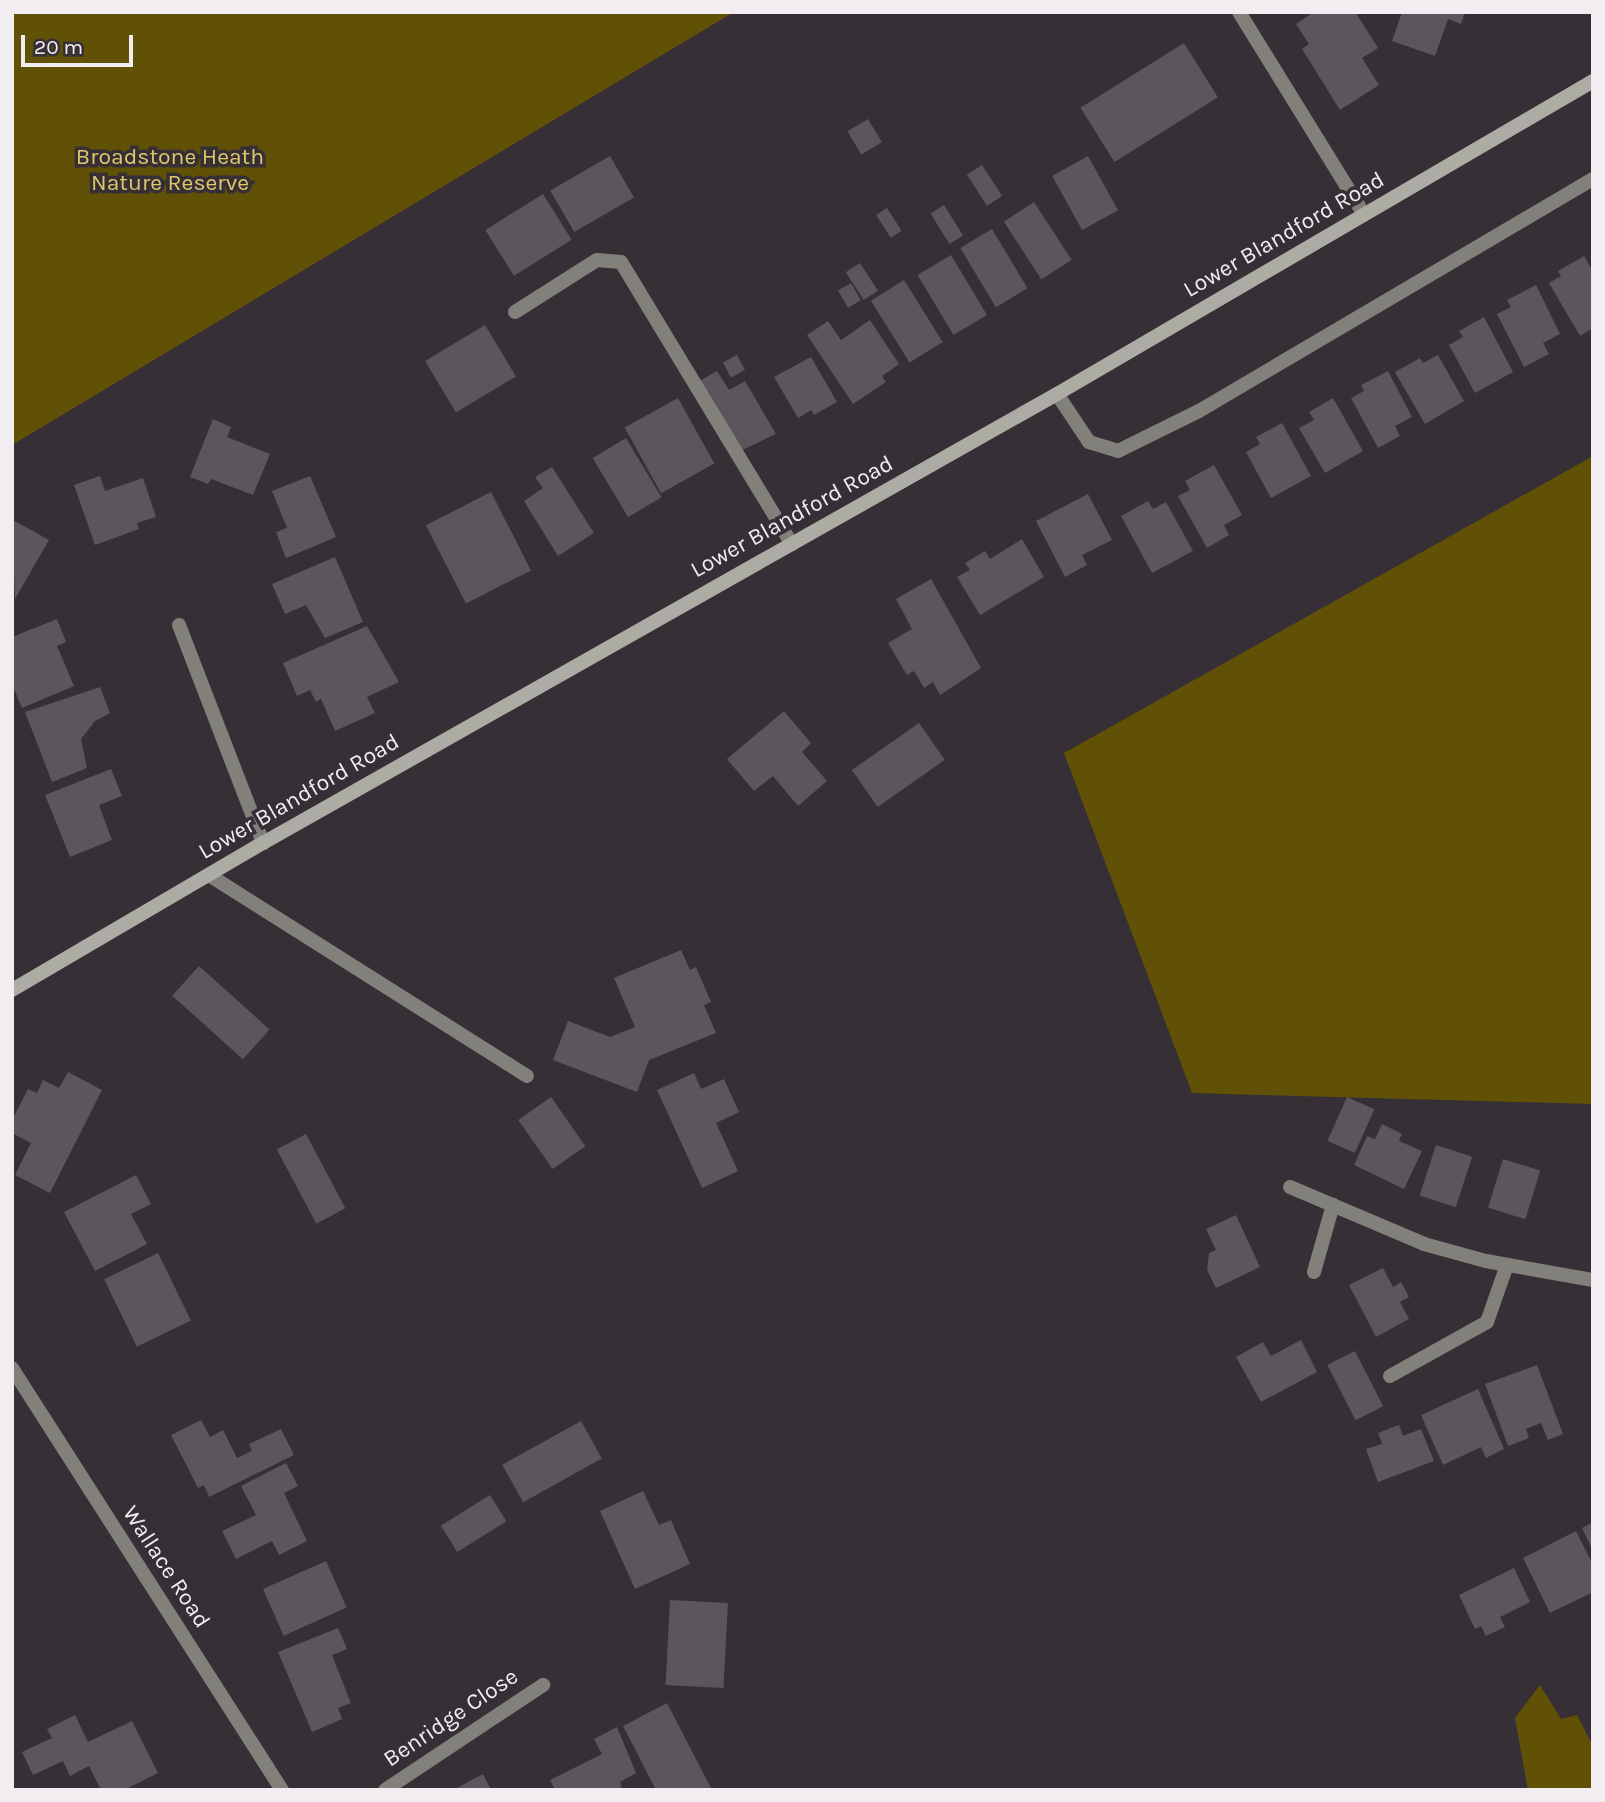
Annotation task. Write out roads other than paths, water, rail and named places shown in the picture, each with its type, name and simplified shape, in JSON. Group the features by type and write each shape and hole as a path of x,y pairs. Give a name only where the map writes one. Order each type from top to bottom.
{"main road":[{"name":"Lower Blandford Road","path":"12,990 263,843 1057,394 1593,81"}],"street":[{"path":"1239,12 1364,214"},
{"path":"1057,394 1089,442 1118,451 1199,411 1593,179"},
{"path":"515,312 597,260 621,261 792,544"},
{"path":"179,625 263,843"},
{"path":"209,875 527,1076"},
{"path":"1290,1187 1424,1244 1507,1265 1593,1280"},
{"path":"1314,1272 1333,1205"},
{"path":"1390,1376 1487,1322 1507,1265"},
{"name":"Wallace Road","path":"12,1368 282,1790"},
{"name":"Benridge Close","path":"385,1790 543,1685"}],"park label":[{"name":"Broadstone Heath Nature Reserve","path":"170,170"}]}
